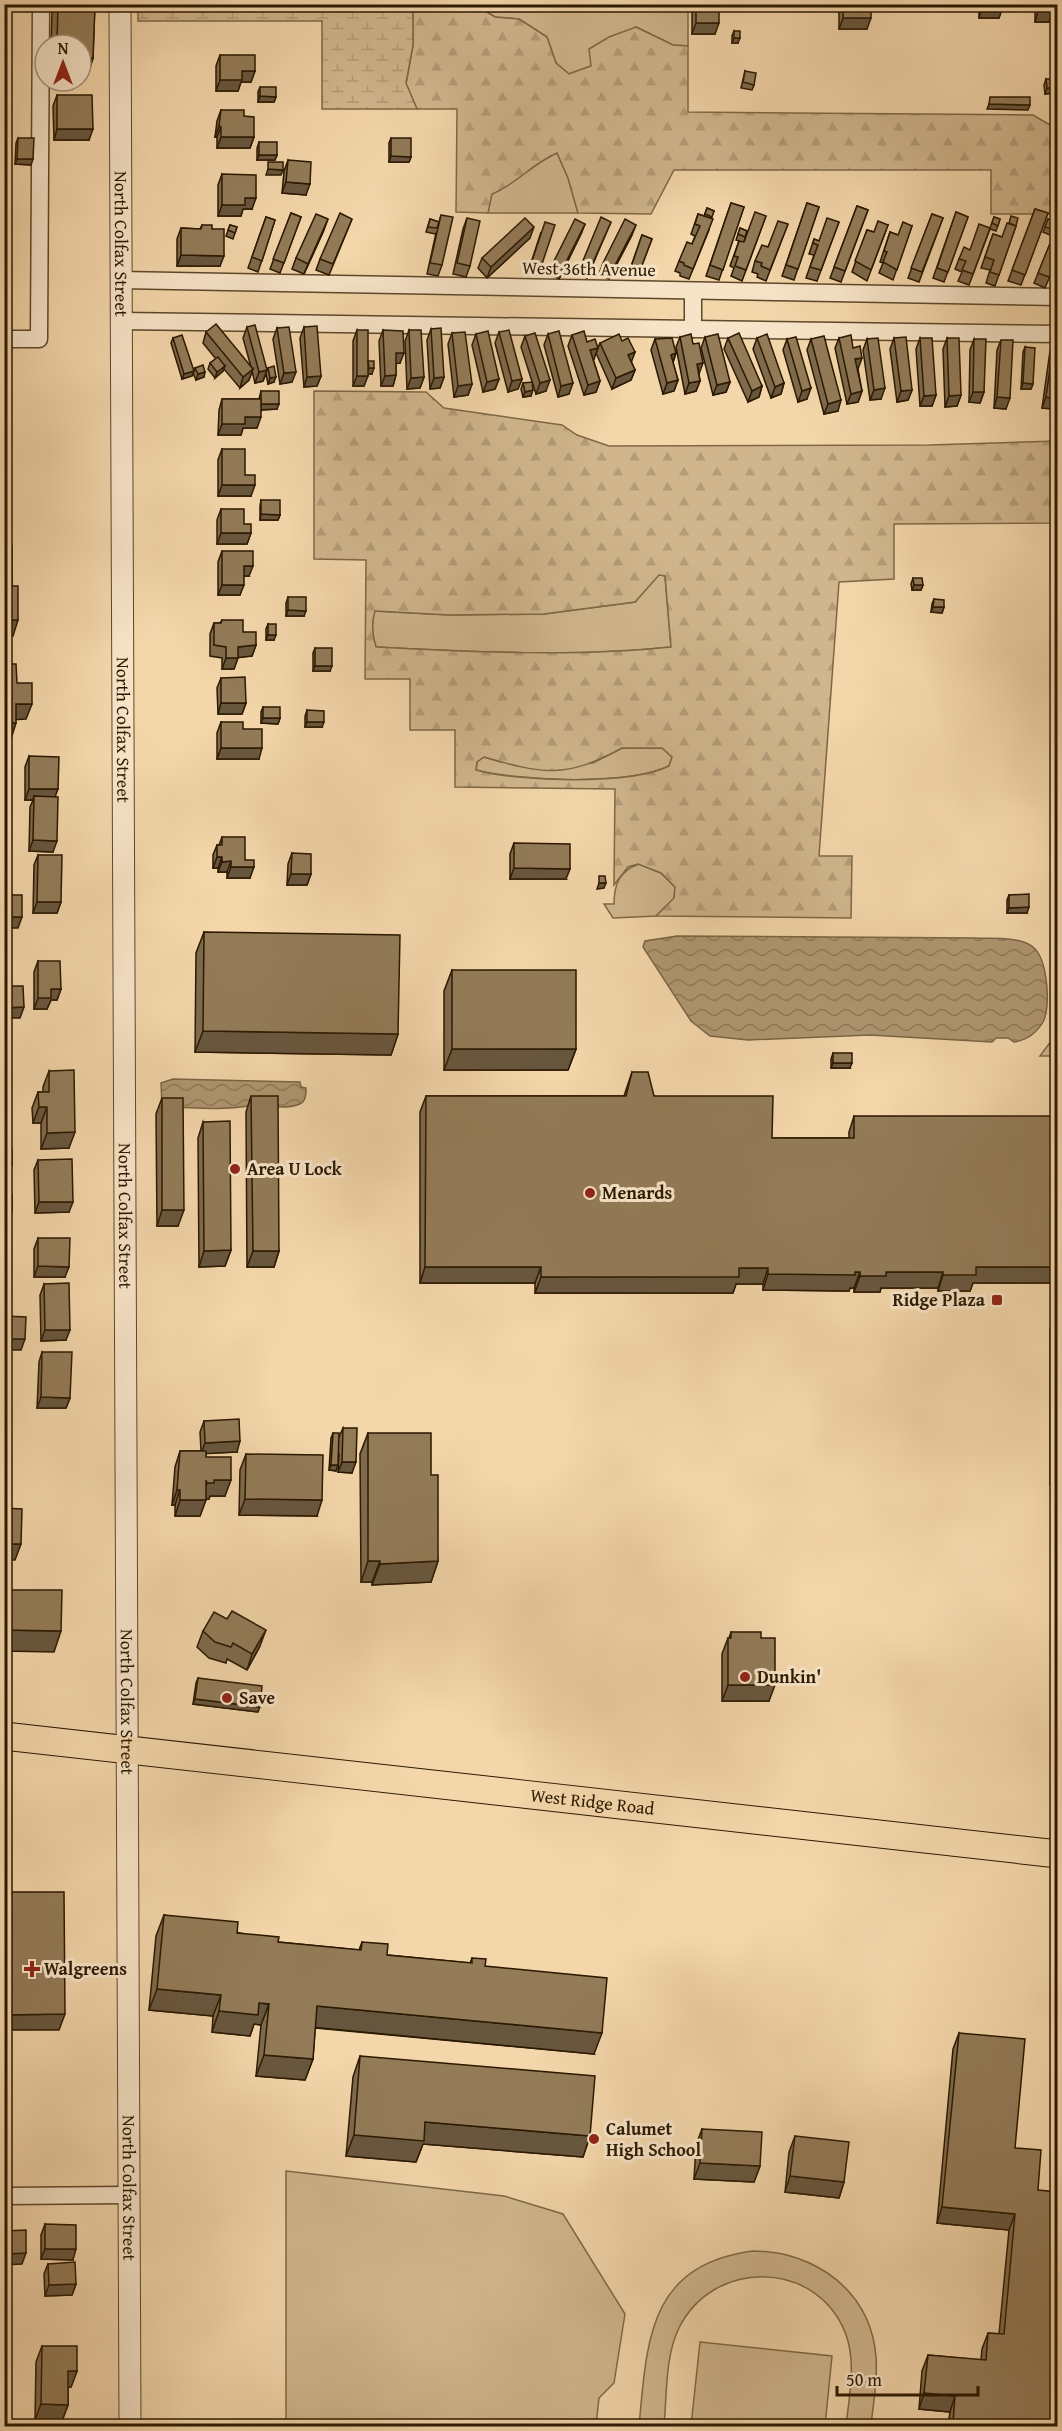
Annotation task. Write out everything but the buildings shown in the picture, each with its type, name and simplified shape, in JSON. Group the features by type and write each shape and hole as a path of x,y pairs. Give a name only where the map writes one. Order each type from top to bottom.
{"main road":[{"name":"West Ridge Road","path":"4,1736 1058,1854"}],"street":[{"path":"4,339 39,339 41,4"},
{"name":"North Colfax Street","path":"120,4 130,2427"},
{"name":"West 36th Avenue","path":"120,280 1058,297"},
{"path":"693,291 693,329"},
{"path":"121,321 1058,334"},
{"path":"4,2196 129,2195"}],"green space":[{"path":"425,4 475,5 495,17 519,19 547,37 556,63 569,74 591,66 589,49 609,37 636,27 673,45 688,46 688,112 1033,115 1057,129 1057,214 991,214 991,170 674,170 651,214 578,213 568,178 557,153 492,194 488,213 456,212 457,109 417,109 406,84 413,45 413,7"},
{"path":"138,5 413,5 413,45 406,83 417,109 322,109 322,21 138,21"},
{"path":"475,5 688,5 688,46 673,45 636,27 591,66 569,74 556,63 547,37 519,19 495,17"},
{"path":"557,153 568,178 578,213 488,213 491,194 509,185"},
{"path":"314,391 426,392 444,408 562,425 577,435 609,446 929,445 1057,441 1057,523 894,524 894,579 839,582 819,856 852,856 851,918 656,916 674,898 675,887 661,873 638,864 628,867 614,885 615,789 455,787 455,730 410,730 410,679 365,679 366,560 314,559","holes":["659,575 665,576 671,647 562,653 376,647 373,625 375,611 450,615 544,614 635,602","622,748 662,748 672,757 669,766 651,772 602,779 545,779 476,770 477,762 484,757 539,770 569,769 585,765"]},
{"path":"659,574 665,576 671,647 561,653 376,647 372,625 374,611 450,615 544,614 635,602"},
{"path":"622,748 662,748 672,757 669,766 651,772 602,779 546,779 476,770 477,762 484,757 501,762 593,763"},
{"path":"639,864 661,873 675,887 674,899 656,916 613,918 604,904 614,904 619,879"},
{"path":"1057,1033 1057,1056 1040,1056"},
{"path":"286,2171 504,2196 563,2214 625,2314 614,2383 599,2398 596,2426 286,2426"},
{"path":"753,2251 798,2258 818,2267 851,2295 864,2313 872,2334 876,2357 876,2383 871,2426 846,2426 851,2355 845,2332 831,2308 811,2291 788,2280 764,2277 739,2280 715,2289 695,2305 674,2339 667,2376 664,2426 639,2426 645,2365 651,2337 660,2312 673,2290 692,2272 718,2259"},
{"path":"700,2342 832,2356 825,2426 691,2426"}],"water":[{"path":"677,936 975,938 1020,941 1033,947 1042,962 1047,984 1047,1006 1043,1022 1037,1030 1027,1038 1014,1042 1008,1038 996,1038 992,1042 870,1035 748,1040 710,1036 691,1021 643,947 645,941"},
{"path":"173,1079 300,1082 301,1087 306,1088 306,1095 300,1104 288,1107 255,1105 216,1109 162,1107 161,1083"}],"place":[{"name":"Area U Lock","path":"235,1169"},
{"name":"Menards","path":"590,1193"},
{"name":"Ridge Plaza","path":"997,1300"},
{"name":"Dunkin'","path":"745,1677"},
{"name":"Save","path":"227,1698"},
{"name":"Walgreens","path":"32,1969"},
{"name":"Calumet High School","path":"594,2139"}]}
